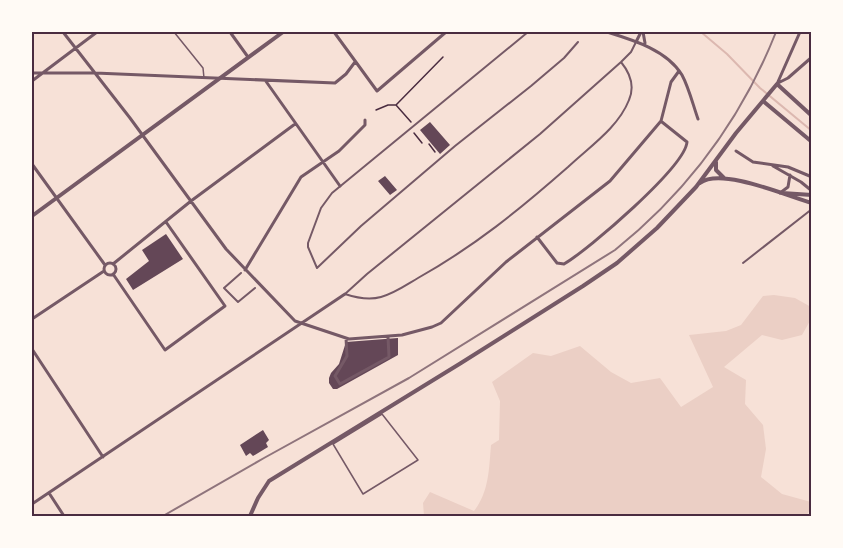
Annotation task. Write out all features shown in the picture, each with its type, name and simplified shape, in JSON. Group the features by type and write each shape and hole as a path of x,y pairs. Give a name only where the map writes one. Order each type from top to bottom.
{"street":[{"path":"63,32 226,249 245,270 295,321 346,338 388,337 441,323 491,275 610,181 661,121 671,82 679,72"},
{"path":"32,81 97,32"},
{"path":"230,32 248,57"},
{"path":"32,216 283,32"},
{"path":"334,32 377,91 446,32"},
{"path":"528,32 332,193 321,208 308,243 317,268 361,226 531,86 564,58 578,42"},
{"path":"607,32 645,43 679,72 698,119"},
{"path":"32,504 345,294 540,134 631,52 642,32"},
{"path":"642,32 645,43"},
{"path":"696,187 735,134 774,90 800,32"},
{"path":"777,84 788,78 812,57"},
{"path":"32,73 94,73 335,83 356,62"},
{"path":"345,294 370,298 396,292 454,257 525,205 616,122 629,100 632,87 629,72 621,62"},
{"path":"265,80 340,186"},
{"path":"777,84 812,116"},
{"path":"765,99 812,142"},
{"path":"245,270 301,177 339,151 365,125 365,120"},
{"path":"537,237 558,263 564,264 600,237 646,196 687,146 687,142 661,121"},
{"path":"105,265 113,264 191,201 295,124"},
{"path":"736,151 753,162 788,167 812,177"},
{"path":"717,159 716,170 724,178"},
{"path":"32,164 105,265 104,271 32,319"},
{"path":"771,165 790,175 812,193"},
{"path":"780,193 788,187 790,175"},
{"path":"250,516 269,482 584,286 638,246 704,180 724,178 812,203"},
{"path":"780,193 812,193"},
{"path":"743,263 812,209"},
{"path":"113,264 115,269 113,273 165,350 225,306 166,222"},
{"path":"104,271 108,274 113,273"},
{"path":"241,273 224,288 237,302 255,288"},
{"path":"346,338 347,356 335,376 340,384 389,357 388,337"},
{"path":"32,349 103,457"},
{"path":"49,493 64,516"}],"lane":[{"path":"174,32 202,68 204,78"},
{"path":"382,414 418,460 363,494 333,444 382,414"}],"path":[{"path":"376,110 388,105 396,105 443,57"},
{"path":"396,105 422,143"},
{"path":"429,144 435,152"}],"shaded area":[{"path":"763,296 795,298 811,307 811,319 802,335 782,340 762,335 724,367 746,380 745,404 763,425 766,449 761,477 782,494 811,502 811,508 806,516 424,516 423,503 430,492 474,511 479,504 487,480 491,445 499,440 500,401 492,382 533,353 551,356 580,346 611,372 631,383 660,378 681,407 713,387 689,335 726,331 741,325"}],"building":[{"path":"430,122 450,145 440,154 420,130"},
{"path":"385,176 397,190 390,195 378,181"},
{"path":"166,234 183,259 133,290 126,279 149,261 142,250"},
{"path":"398,338 398,355 337,389 333,389 329,378 339,364 346,342"},
{"path":"263,430 269,440 266,443 268,447 253,456 250,453 246,456 240,445"}],"waterway":[{"path":"701,32 727,54 760,88 812,131"}],"railway":[{"path":"163,516 409,378 615,250 666,204 710,152 747,94 776,32"}]}
